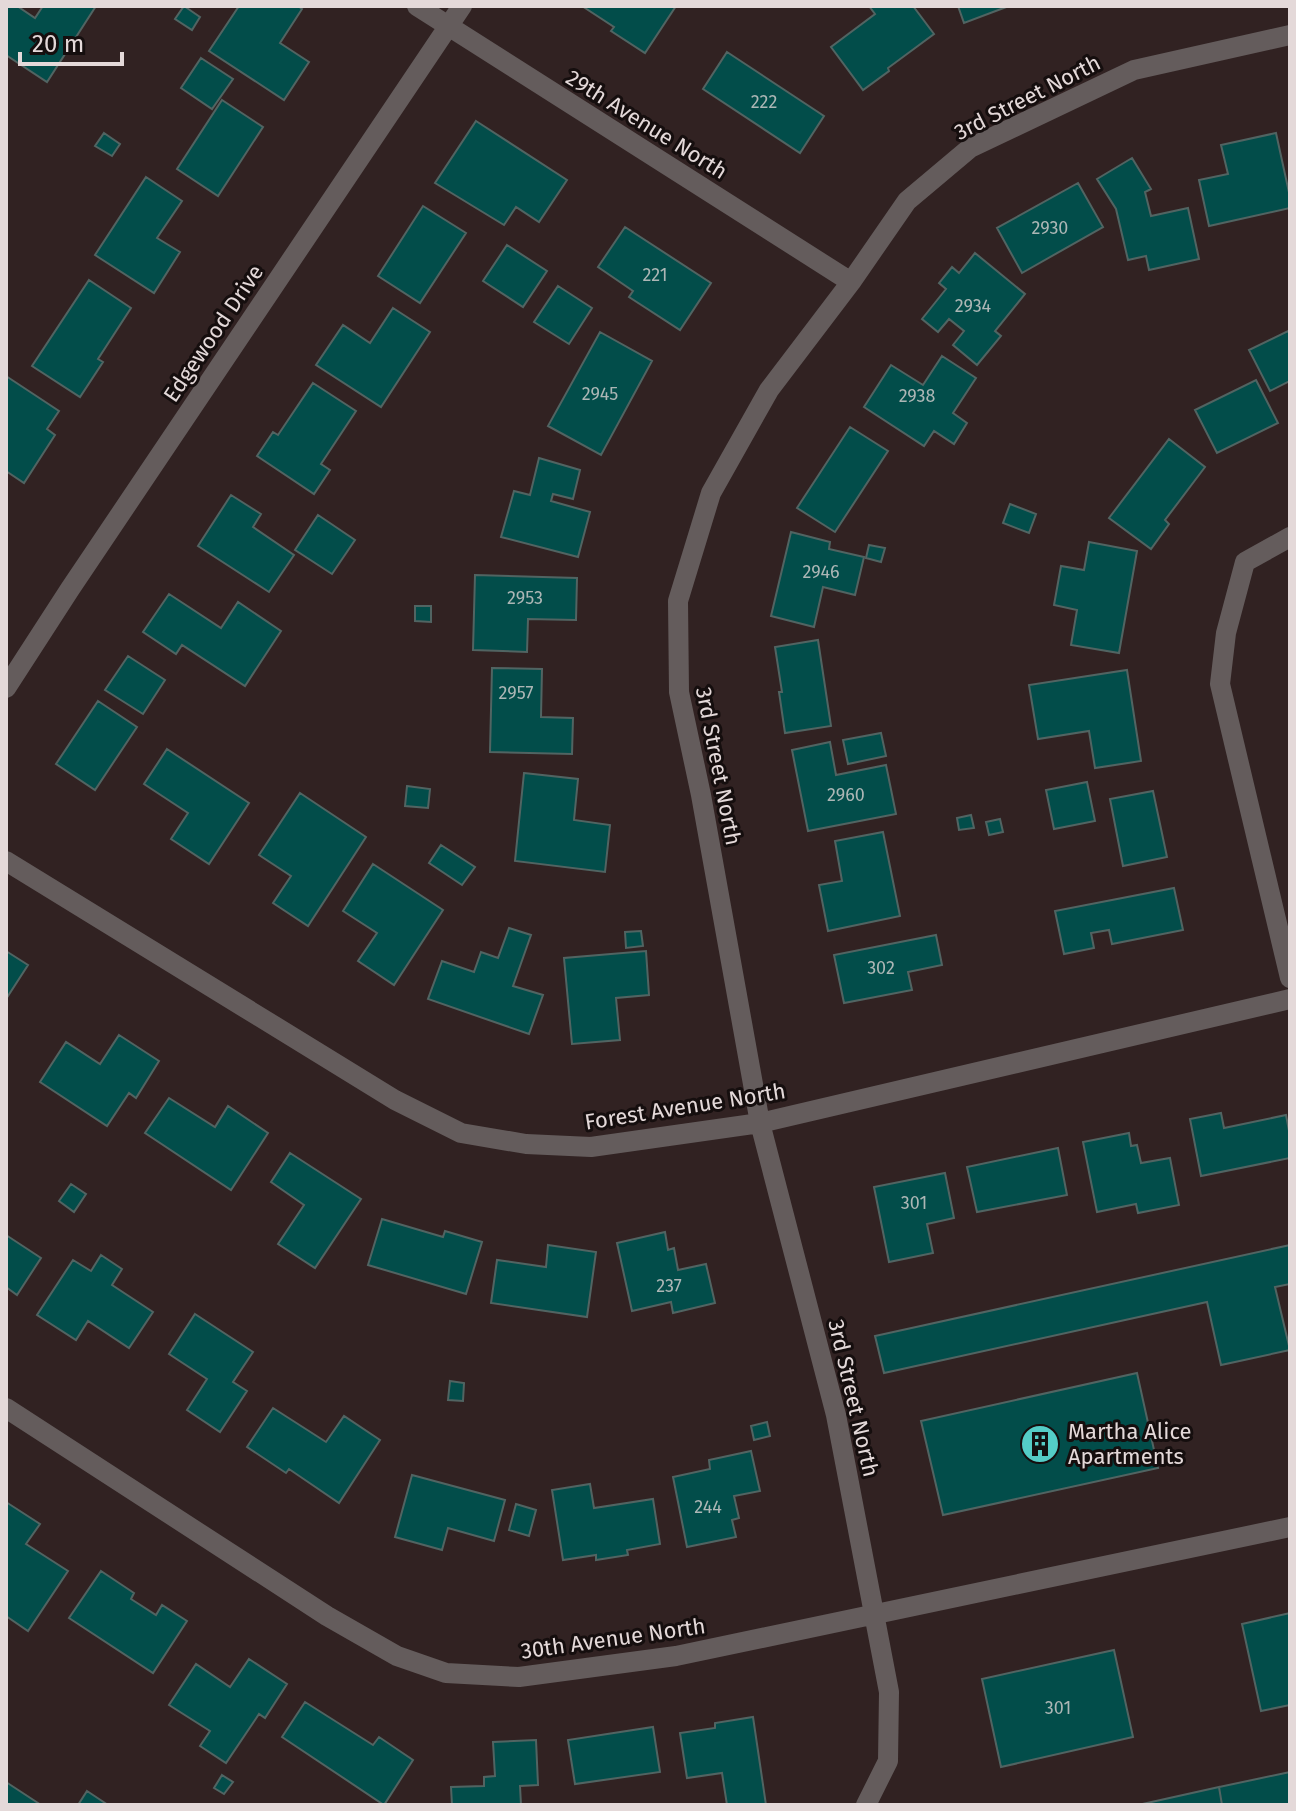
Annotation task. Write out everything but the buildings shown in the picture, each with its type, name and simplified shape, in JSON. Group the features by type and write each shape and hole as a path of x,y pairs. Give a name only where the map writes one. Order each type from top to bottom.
{"street":[{"name":"29th Avenue North","path":"417,6 851,282"},
{"name":"Edgewood Drive","path":"6,688 462,6"},
{"name":"3rd Street North","path":"866,1805 888,1761 889,1692 836,1415 760,1123 701,795 679,692 678,601 711,493 769,390 851,282 907,201 970,148 1134,70 1290,35"},
{"path":"1290,537 1245,562 1226,633 1220,684 1290,978"},
{"name":"Forest Avenue North","path":"6,861 395,1100 461,1133 526,1144 591,1147 760,1123 1290,999"},
{"name":"30th Avenue North","path":"6,1408 327,1616 397,1656 446,1673 519,1677 676,1656 1290,1527"}],"place":[{"name":"Martha Alice Apartments","path":"1040,1444"}]}
